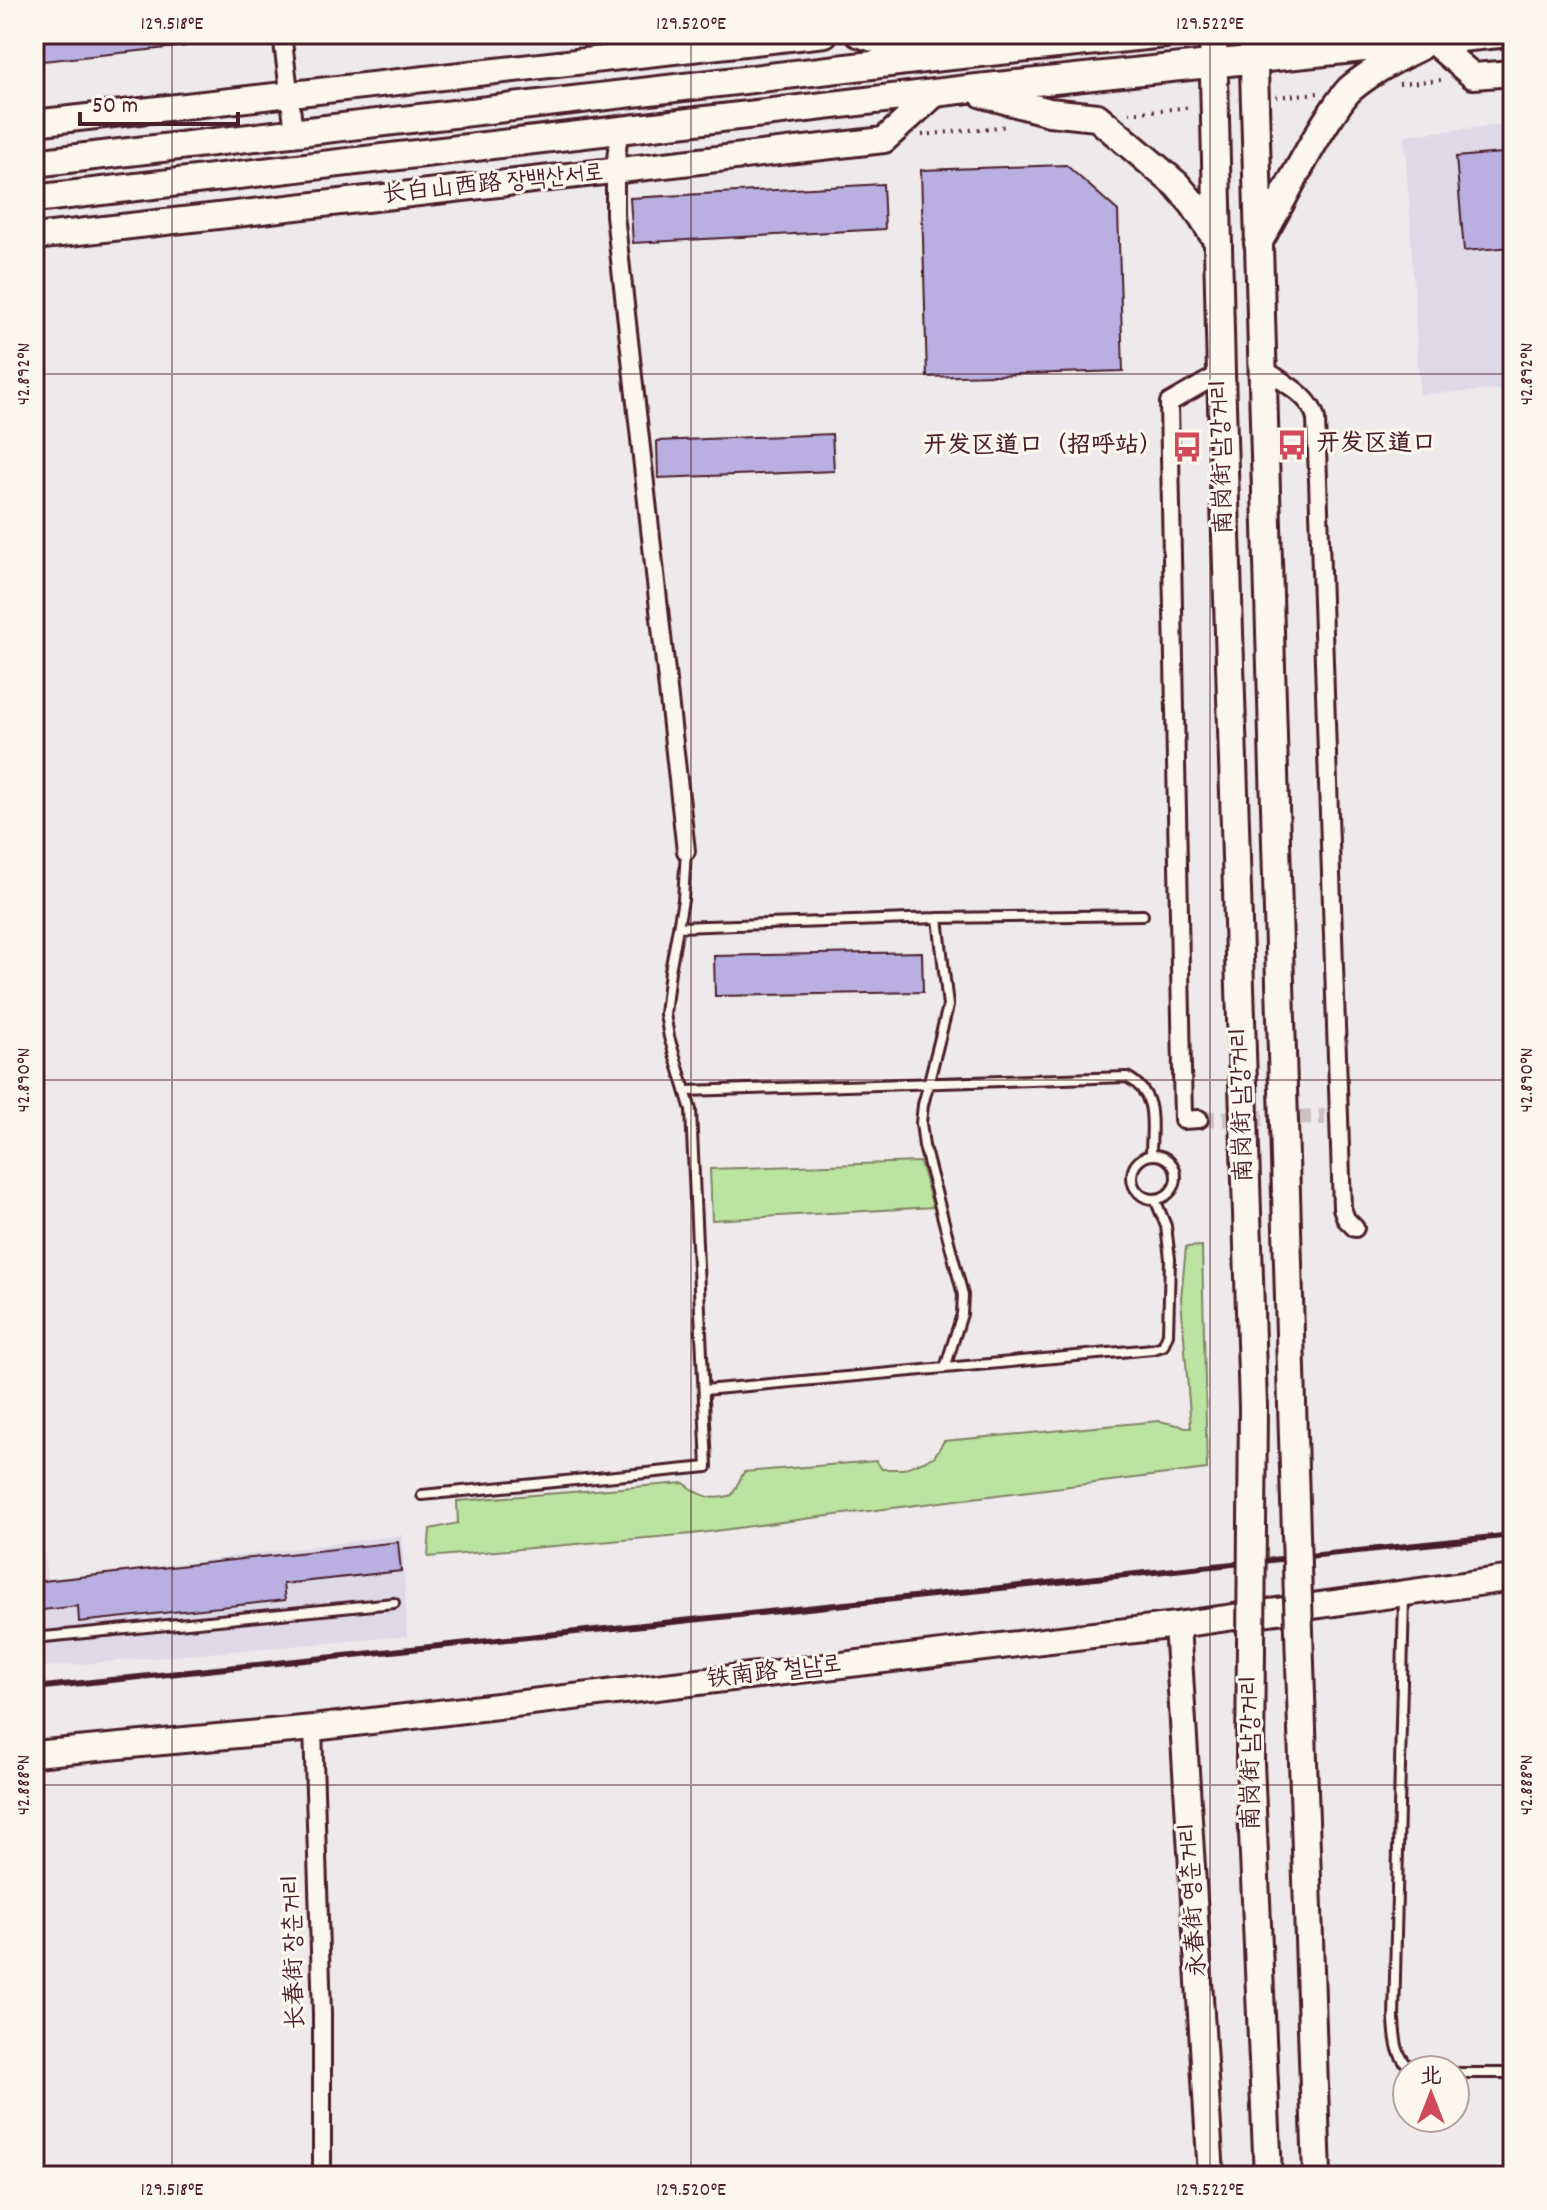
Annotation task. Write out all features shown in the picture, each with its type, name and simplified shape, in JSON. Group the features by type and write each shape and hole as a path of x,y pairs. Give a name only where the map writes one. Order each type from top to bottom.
{"main road":[{"path":"988,52 1016,34"},
{"path":"34,163 294,132 930,46 988,52 1165,34"},
{"name":"南岗街 남강거리","path":"1213,34 1253,1407 1250,1763 1268,2176"},
{"name":"长白山西路 장백산서로","path":"34,199 1213,63 1254,46 1432,41 1499,34"},
{"path":"1258,243 1316,137 1350,89 1432,41"},
{"name":"南岗街 남강거리","path":"1254,46 1317,2176"},
{"path":"968,89 1049,112 1097,117 1177,185 1218,243"}],"street":[{"path":"282,34 294,132"},
{"path":"34,123 825,34"},
{"path":"858,34 930,46"},
{"path":"1432,41 1473,76 1513,73"},
{"path":"884,140 935,94"},
{"path":"619,130 615,171 616,230 686,851"},
{"name":"长白山西路 장백산서로","path":"34,237 884,140"},
{"path":"1263,368 1304,397 1314,408 1316,419 1332,1117 1342,1208 1346,1219 1355,1228"},
{"path":"1199,1119 1183,1120 1169,403 1221,373"},
{"name":"铁南路 철남로","path":"34,1754 313,1728 1177,1625 1513,1578"},
{"name":"永春街 영춘거리","path":"1177,1625 1211,2176"},
{"name":"长春街 장춘거리","path":"313,1728 322,2014 322,2176"}],"lane":[{"path":"422,1495 707,1467 691,1110 665,1014 683,900 686,851"},
{"path":"678,927 1143,915"},
{"path":"938,918 948,1006 922,1114 924,1146 963,1295 962,1314 945,1368"},
{"path":"686,1091 1127,1077 1147,1093 1151,1108 1151,1155"},
{"path":"1151,1155 1165,1158 1176,1175 1168,1194 1155,1199 1136,1190 1132,1175 1138,1162 1151,1155"},
{"path":"704,1390 1163,1346 1168,1334 1170,1259 1166,1226 1155,1199"},
{"path":"1400,2054 1394,2019 1404,1592"},
{"path":"34,1638 394,1603"},
{"path":"1471,2073 1513,2073"}],"path":[{"path":"1396,85 1473,76"},
{"path":"1255,100 1350,89"},
{"path":"1097,117 1214,104"},
{"path":"884,140 1021,125"}],"shaded area":[{"path":"1513,124 1513,389 1420,394 1405,135"},
{"path":"34,1464 47,1581 402,1535 407,1636 34,1668"}],"green space":[{"path":"920,1162 933,1207 712,1220 710,1169"},
{"path":"1202,1246 1207,1469 692,1534 428,1557 430,1529 458,1523 457,1501 684,1483 701,1494 718,1498 732,1495 744,1472 876,1461 882,1469 903,1469 934,1457 944,1441 1159,1421 1191,1428 1181,1298 1186,1247"}],"building":[{"path":"34,34 186,34 186,46 34,62"},
{"path":"1513,152 1513,247 1464,251 1456,157"},
{"path":"1066,165 1118,211 1123,371 927,377 921,170"},
{"path":"883,184 885,229 633,243 630,198"},
{"path":"832,434 834,471 658,478 657,441"},
{"path":"922,952 923,992 715,996 714,956"},
{"path":"398,1542 401,1571 283,1584 285,1600 79,1622 78,1606 34,1611 34,1582"}],"tunnel":[{"path":"1199,1119 1325,1117"}],"railway":[{"path":"34,1688 1513,1535"}],"place":[{"name":"开发区道口","path":"1292,445"},
{"name":"开发区道口（招呼站）","path":"1187,447"}]}
